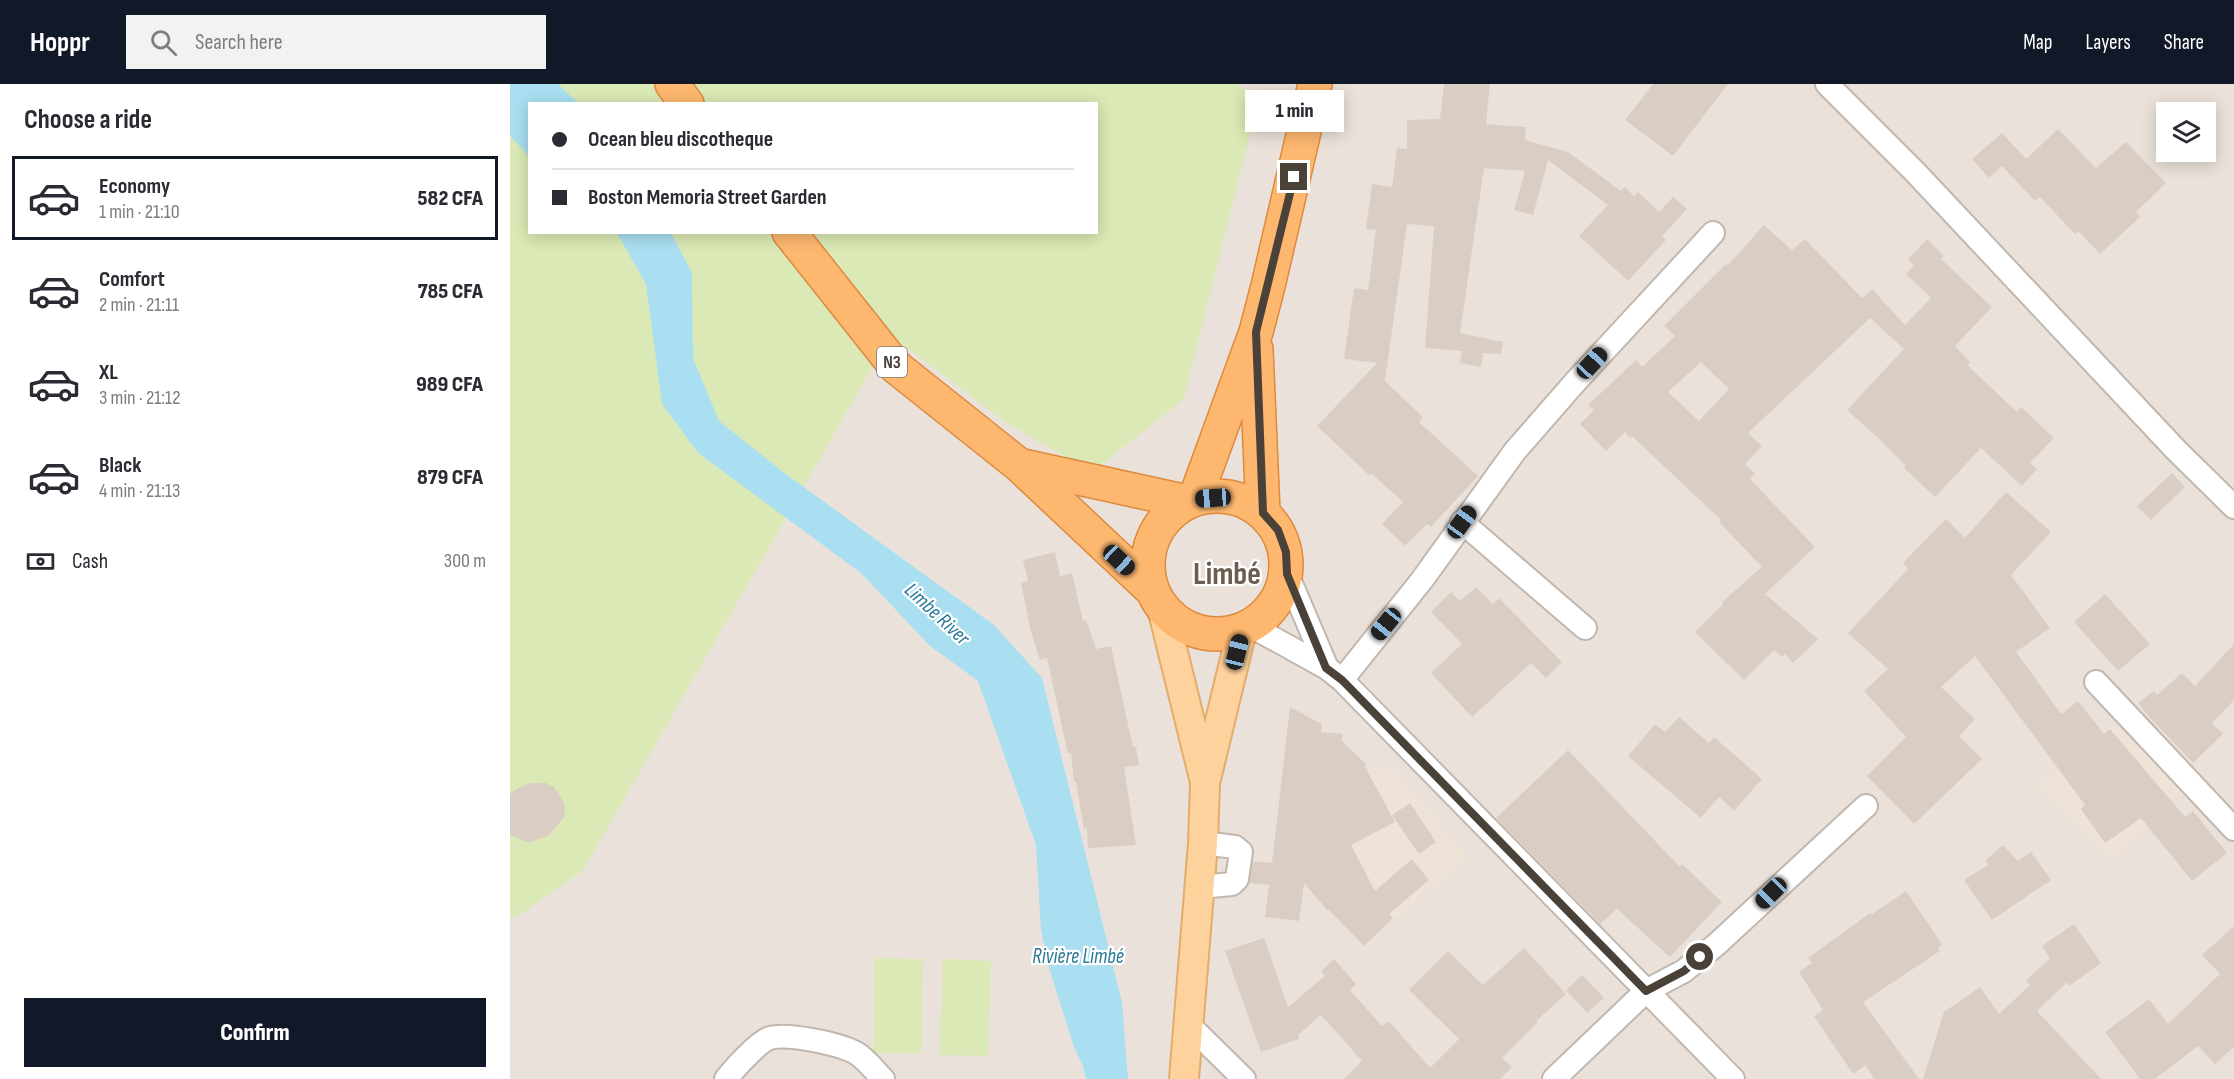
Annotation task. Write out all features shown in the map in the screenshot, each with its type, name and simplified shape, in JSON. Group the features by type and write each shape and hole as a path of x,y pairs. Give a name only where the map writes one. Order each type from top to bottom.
{"highway":[{"path":"672,84 686,102"},
{"path":"1157,599 1148,566 1152,540 1166,518 1191,501 1256,332 1310,86"},
{"name":"N3","path":"791,234 896,367 1019,465"},
{"path":"1256,332 1263,513"},
{"path":"1019,465 1191,501 1231,497 1263,513 1278,530 1286,552 1287,574 1280,595 1268,612 1247,628 1220,634 1199,632 1179,622 1019,465"}],"main road":[{"path":"1157,599 1205,783"},
{"path":"1184,1079 1200,887 1205,783 1247,628"}],"street":[{"path":"1827,84 1924,181 2176,450 2234,507"},
{"path":"1334,674 1422,580 1522,442 1713,233"},
{"path":"1462,522 1585,628"},
{"path":"1287,574 1334,674"},
{"path":"1247,628 1334,674 1733,1079"},
{"path":"2096,681 2234,829"},
{"path":"1554,1079 1646,991 1684,971 1717,944 1866,806"},
{"path":"1200,887 1232,884 1237,879 1240,852 1235,847 1203,843"},
{"path":"1189,1025 1244,1079"},
{"path":"726,1079 737,1065 769,1038 815,1040 857,1054 884,1079"}],"shaded area":[{"path":"674,84 2234,84 2234,1079 510,1079 510,916 518,915 583,871 794,234 1098,234 1098,102 1054,102"},
{"path":"2114,722 2182,792 2114,859 2039,784"},
{"path":"1390,765 1467,856 1397,919 1370,891 1315,811"}],"green space":[{"path":"510,84 674,84 689,102 528,102 528,234 795,234 885,345 583,871 518,916 510,916"},
{"path":"683,84 1237,84 1259,99 1184,399 1092,472 1007,423 899,342 809,234 1098,234 1098,102 698,102"},
{"path":"875,958 923,959 921,1054 873,1053"},
{"path":"943,959 991,961 988,1056 940,1055"}],"water":[{"path":"510,84 558,84 577,102 528,102 528,155 510,136"},
{"name":"Rivière Limbé","path":"618,234 672,234 692,273 693,358 719,421 783,472 994,625 1042,678 1122,1002 1128,1079 1086,1079 1049,968 1041,930 1036,845 978,681 930,646 861,573 698,453 662,404 646,284"}],"building":[{"path":"1444,84 1490,84 1486,124 1526,127 1525,140 1568,152 1621,191 1625,187 1634,196 1638,192 1659,212 1673,197 1687,209 1662,236 1666,240 1628,281 1579,236 1608,205 1548,160 1533,215 1514,210 1525,171 1484,168 1460,333 1503,342 1501,354 1483,353 1481,367 1460,363 1462,351 1425,348 1434,226 1407,224 1385,381 1423,417 1419,422 1478,476 1431,527 1427,524 1405,546 1382,524 1403,502 1371,473 1369,475 1317,426 1377,363 1344,359 1354,288 1368,290 1376,230 1366,229 1372,184 1392,187 1397,148 1407,149 1407,120 1440,119"},
{"path":"1653,84 1728,84 1673,156 1625,120"},
{"path":"2058,129 2096,168 2126,142 2166,183 2136,212 2140,217 2100,254 2078,231 2075,234 2040,197 2035,201 2002,166 1989,178 1972,159 2002,133 2026,159"},
{"path":"1764,225 1792,250 1805,239 1862,298 1872,289 1905,325 1931,298 1906,274 1914,265 1908,259 1927,239 1944,256 1941,259 1992,307 1955,346 1970,362 1967,365 2017,412 2021,407 2054,438 2030,463 2037,469 2022,486 1981,448 1935,497 1904,468 1906,466 1878,438 1847,410 1904,349 1870,318 1748,433 1762,446 1745,464 1755,473 1750,479 1815,547 1765,594 1818,639 1793,663 1785,654 1782,657 1774,650 1744,680 1695,632 1723,604 1722,602 1762,567 1719,522 1721,520 1632,436 1630,438 1625,432 1606,451 1580,424 1594,410 1588,405 1636,360 1642,367 1675,336 1664,326 1726,264 1728,265","holes":["1701,362 1729,389 1699,421 1668,392"]},
{"path":"2172,473 2185,487 2151,520 2137,506"},
{"path":"2006,492 2051,532 2011,575 2050,628 2016,652 2061,714 2078,701 2104,734 2110,729 2185,817 2193,811 2227,853 2192,881 2141,818 2105,843 2081,809 2085,805 1975,656 1941,687 1975,719 1959,736 1982,759 1914,824 1867,776 1906,737 1864,691 1888,669 1848,633 1908,569 1903,563 1946,519 1965,538"},
{"path":"1055,552 1060,576 1072,573 1083,621 1086,620 1096,649 1111,646 1139,765 1124,767 1136,845 1088,848 1087,828 1084,829 1076,782 1074,782 1071,753 1068,754 1047,658 1040,660 1031,632 1021,583 1028,581 1023,560"},
{"path":"1476,587 1493,604 1499,598 1562,662 1546,678 1531,663 1472,717 1431,673 1462,644 1431,612 1451,592 1460,601"},
{"path":"2105,594 2150,644 2118,671 2074,622"},
{"path":"2234,644 2234,700 2212,723 2223,734 2193,763 2138,703 2154,691 2157,695 2182,673 2195,686"},
{"path":"1290,707 1322,724 1321,732 1343,734 1342,741 1367,765 1365,767 1395,822 1351,845 1375,891 1412,859 1429,880 1389,914 1393,918 1364,946 1328,911 1304,883 1299,921 1265,917 1269,885 1249,883 1253,861 1272,863"},
{"path":"1679,717 1709,743 1714,737 1762,779 1734,811 1719,797 1701,818 1628,756 1655,724 1665,732"},
{"path":"1568,750 1680,867 1682,864 1722,902 1670,957 1617,909 1600,924 1496,818"},
{"path":"530,783 546,783 554,787 564,803 565,816 549,835 529,843 510,835 510,794"},
{"path":"1410,803 1436,842 1419,854 1392,815"},
{"path":"2003,845 2018,861 2031,852 2051,880 1992,920 1964,880 1989,864 1985,861"},
{"path":"1906,891 1942,944 1938,948 1940,951 1863,1002 1919,1079 1874,1079 1866,1065 1853,1074 1814,1016 1823,1010 1799,972 1812,963 1808,958 1870,913 1871,915"},
{"path":"2074,924 2101,963 2069,986 2067,982 2037,1011 2101,1079 1923,1079 1944,1012 1980,987 1999,1014 2030,985 2026,981 2050,958 2042,946"},
{"path":"2234,926 2234,1047 2215,1064 2198,1046 2155,1079 2140,1079 2105,1032 2149,999 2168,1024 2220,974 2202,955"},
{"path":"1264,938 1288,1007 1325,976 1321,971 1334,959 1356,984 1350,990 1382,1026 1389,1021 1430,1068 1459,1039 1409,990 1448,951 1483,985 1524,948 1566,994 1536,1021 1538,1022 1502,1058 1512,1067 1500,1079 1344,1079 1362,1061 1321,1015 1298,1035 1299,1039 1261,1052 1225,951"},
{"path":"1582,975 1604,998 1587,1013 1566,990"}],"district":[{"name":"Limbé","path":"1227,574"}],"route":[{"path":"1294,177 1256,332 1263,513 1278,530 1286,552 1287,574 1326,668 1342,680 1646,991 1684,971 1700,957"}],"water label":[{"name":"Limbe River","path":"937,614"}]}
